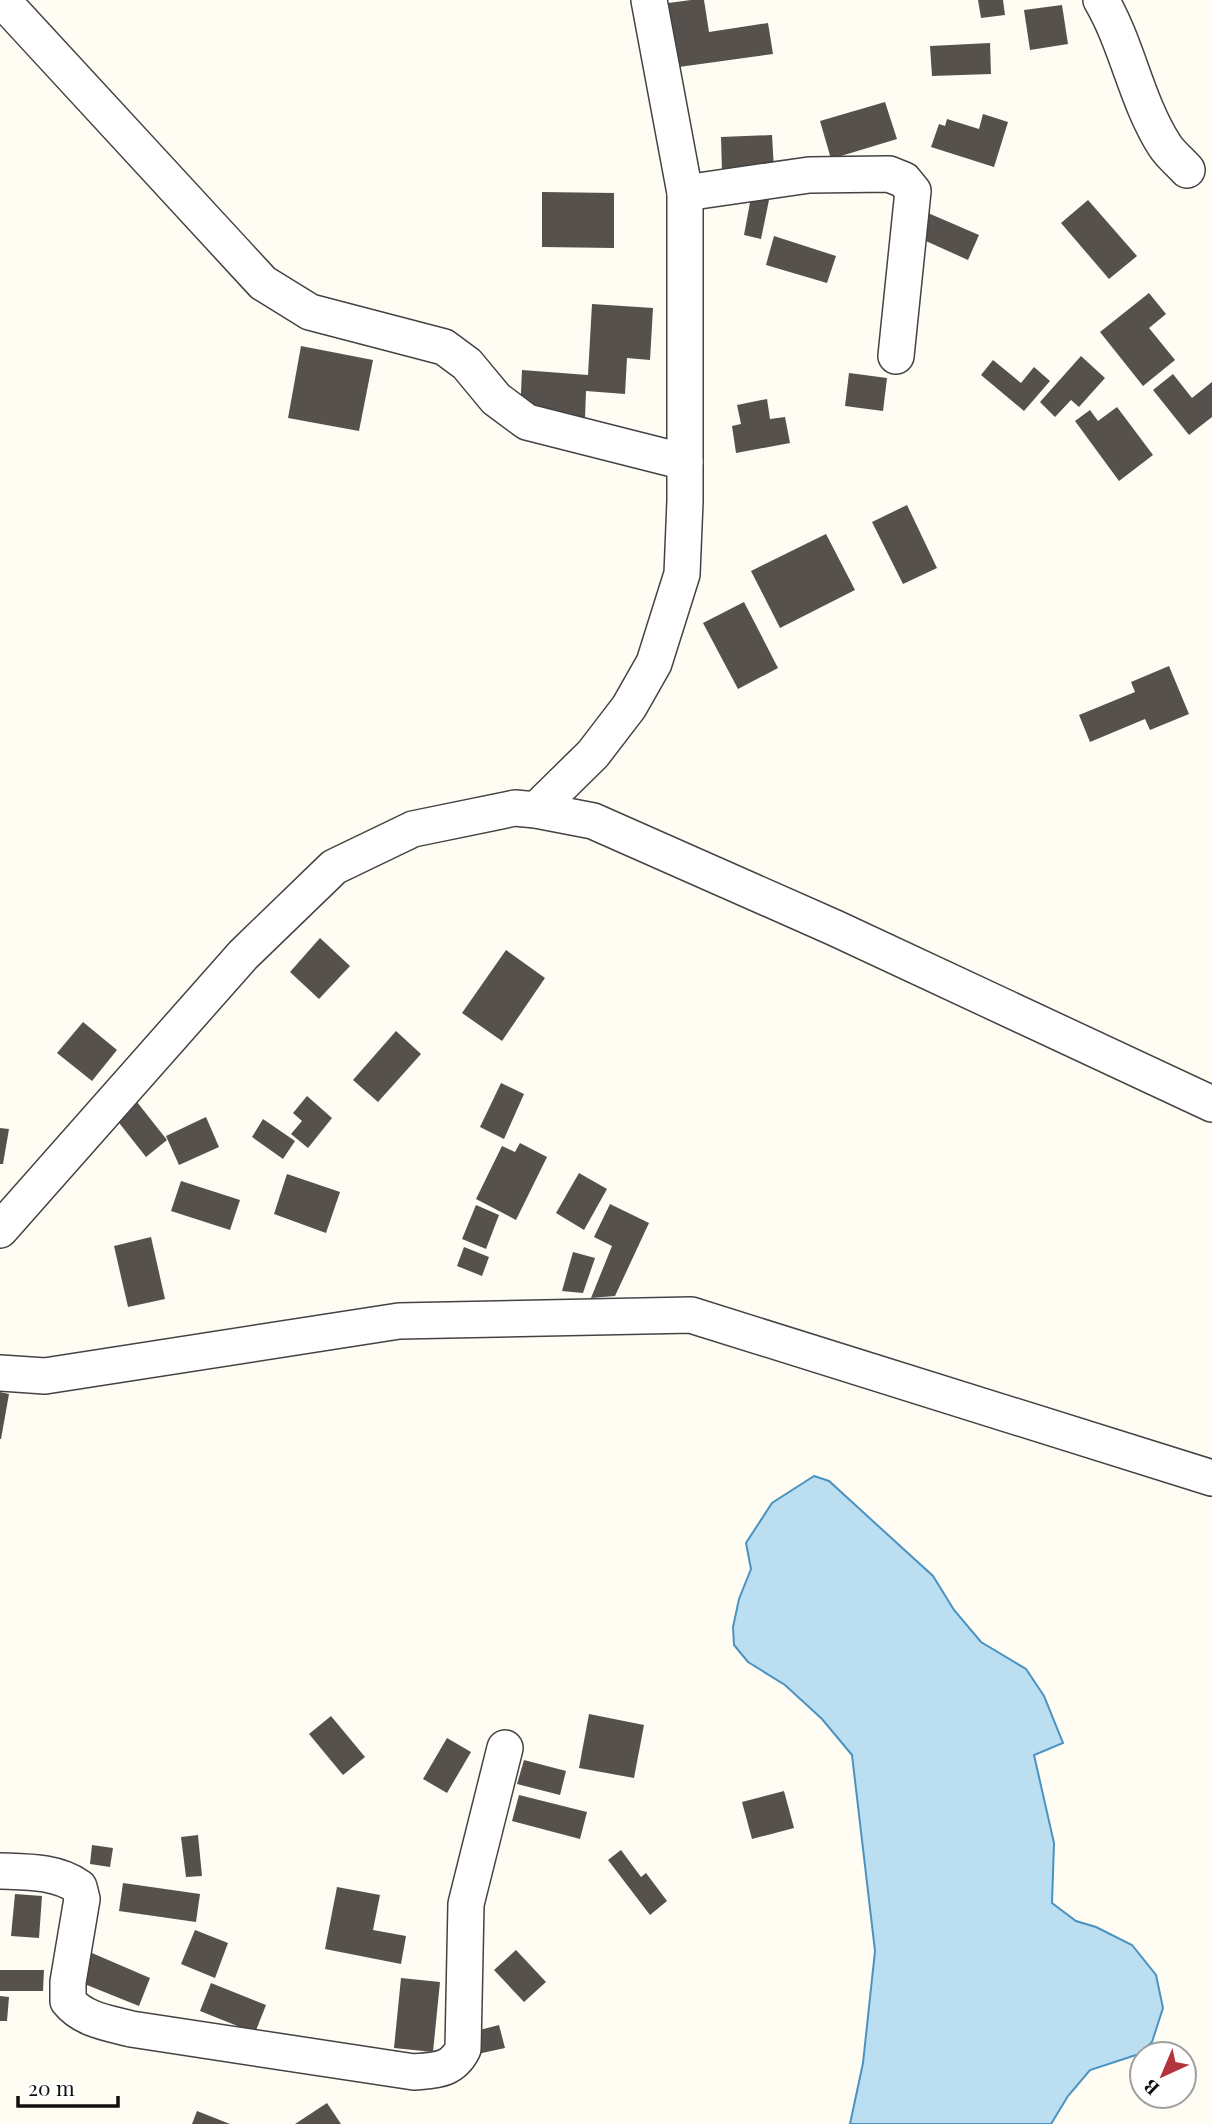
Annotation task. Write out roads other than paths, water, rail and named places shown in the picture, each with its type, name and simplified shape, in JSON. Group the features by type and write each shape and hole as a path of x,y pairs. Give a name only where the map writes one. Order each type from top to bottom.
{"street":[{"path":"2,0 263,283 310,312 444,347 467,364 496,399 527,422 685,462"},
{"path":"536,810 593,754 629,707 654,663 682,574 685,462 685,193 649,0"},
{"path":"1101,0 1118,34 1144,103 1166,147 1187,170"},
{"path":"685,193 808,175 890,174 904,180 913,191 896,356"},
{"path":"0,1230 243,955 334,867 413,829 515,808 593,821 835,928 1212,1104"},
{"path":"0,1373 45,1376 399,1321 691,1315 1212,1478"},
{"path":"0,1871 46,1874 67,1879 79,1887 82,1899 68,1982 68,2001 75,2010 85,2016 131,2029 414,2072 443,2069 457,2061 463,2049 466,1904 505,1748"}],"water":[{"path":"814,1476 829,1481 933,1576 954,1610 981,1642 1026,1669 1044,1696 1063,1743 1034,1755 1054,1843 1052,1903 1076,1921 1096,1927 1132,1945 1156,1975 1163,2008 1153,2040 1128,2040 1128,2058 1090,2070 1068,2096 1051,2124 850,2124 863,2063 875,1951 852,1755 822,1719 785,1685 748,1662 734,1645 733,1627 739,1599 751,1569 746,1543 772,1503"}]}
